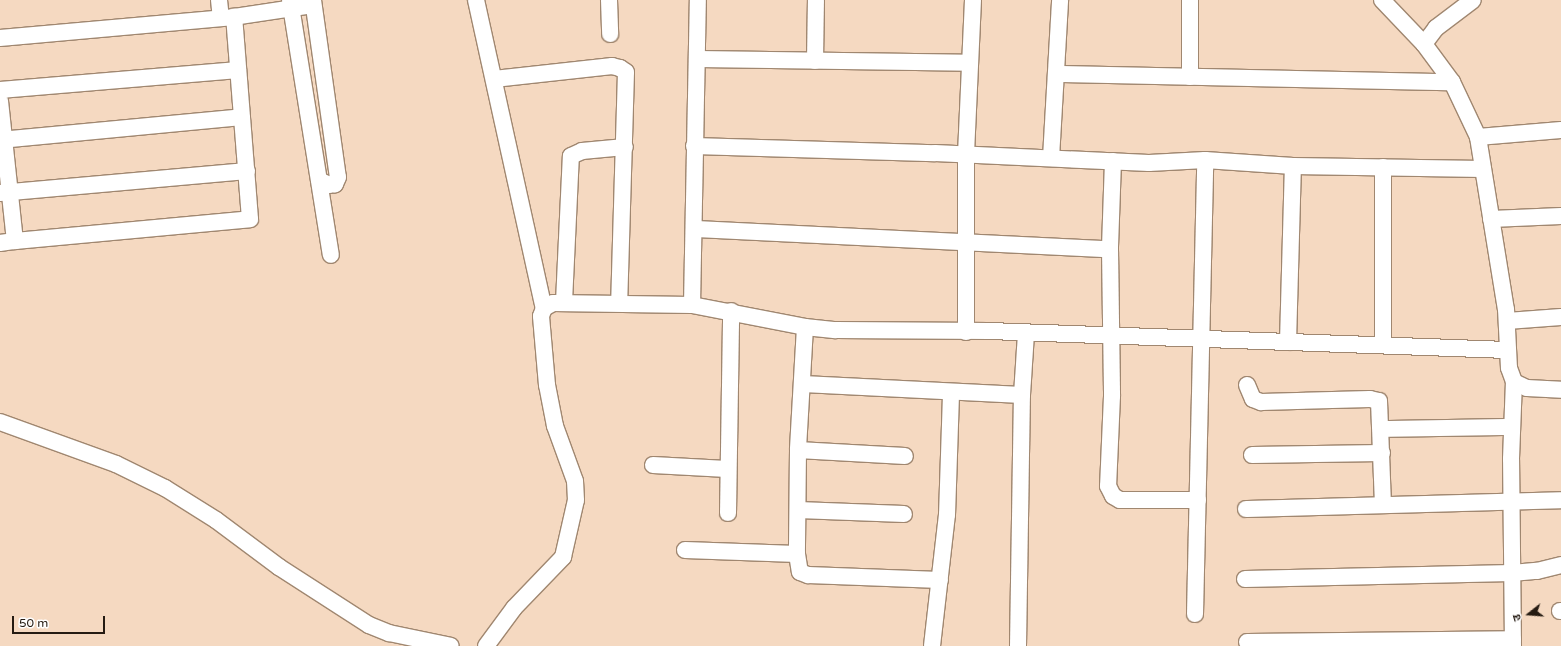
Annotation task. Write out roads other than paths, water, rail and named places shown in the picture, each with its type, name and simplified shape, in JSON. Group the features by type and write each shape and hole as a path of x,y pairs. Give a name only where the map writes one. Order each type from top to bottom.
{"street":[{"path":"0,101 8,242 250,219 238,70 227,18 219,0"},
{"path":"476,0 544,308 541,316 548,385 555,426 574,481 576,500 563,557 514,608 486,646"},
{"path":"608,0 610,34"},
{"path":"692,305 698,0"},
{"path":"815,61 816,0"},
{"path":"966,332 966,154 973,0"},
{"path":"1051,158 1058,74 1060,0"},
{"path":"1190,0 1190,77"},
{"path":"1247,642 1513,643 1511,500 1514,382 1508,350 1507,321 1478,137 1452,82 1424,44 1382,0"},
{"path":"1424,44 1436,28 1473,0"},
{"path":"0,38 227,18 313,2 338,176 335,184 329,185 319,180"},
{"path":"291,5 331,255"},
{"path":"698,59 969,63"},
{"path":"494,79 620,68 626,72 627,82 619,302"},
{"path":"0,90 238,70"},
{"path":"1058,74 1452,82"},
{"path":"2,140 242,117"},
{"path":"1478,137 1561,130"},
{"path":"694,146 966,154 1113,161 1205,160 1294,166 1483,169"},
{"path":"564,302 571,156 582,151 625,147"},
{"path":"1195,614 1205,160"},
{"path":"1113,161 1110,249 1112,337 1108,486 1112,496 1120,500 1198,500"},
{"path":"1288,342 1294,166"},
{"path":"1383,167 1383,345"},
{"path":"5,193 246,171"},
{"path":"1491,219 1561,216"},
{"path":"694,229 1110,249"},
{"path":"544,308 553,303 564,302 619,302 692,305 731,311 805,327 878,332 1026,333 1508,350"},
{"path":"728,512 726,469 731,311"},
{"path":"1507,321 1561,317"},
{"path":"805,327 803,384 798,450 797,554 800,572 808,576 940,580"},
{"path":"1018,646 1022,395 1026,333"},
{"path":"1514,382 1527,388 1561,390"},
{"path":"803,384 1022,395"},
{"path":"1247,385 1253,399 1262,402 1375,399 1380,406 1382,429 1383,504"},
{"path":"932,646 947,515 951,392"},
{"path":"0,422 116,464 165,488 216,520 279,567 369,625 389,633 451,646"},
{"path":"1382,429 1512,427"},
{"path":"798,450 905,456"},
{"path":"1252,456 1382,453"},
{"path":"653,466 726,469"},
{"path":"1246,508 1511,500 1561,500"},
{"path":"798,510 904,514"},
{"path":"685,550 797,554"},
{"path":"1245,579 1537,571 1561,565"}]}
